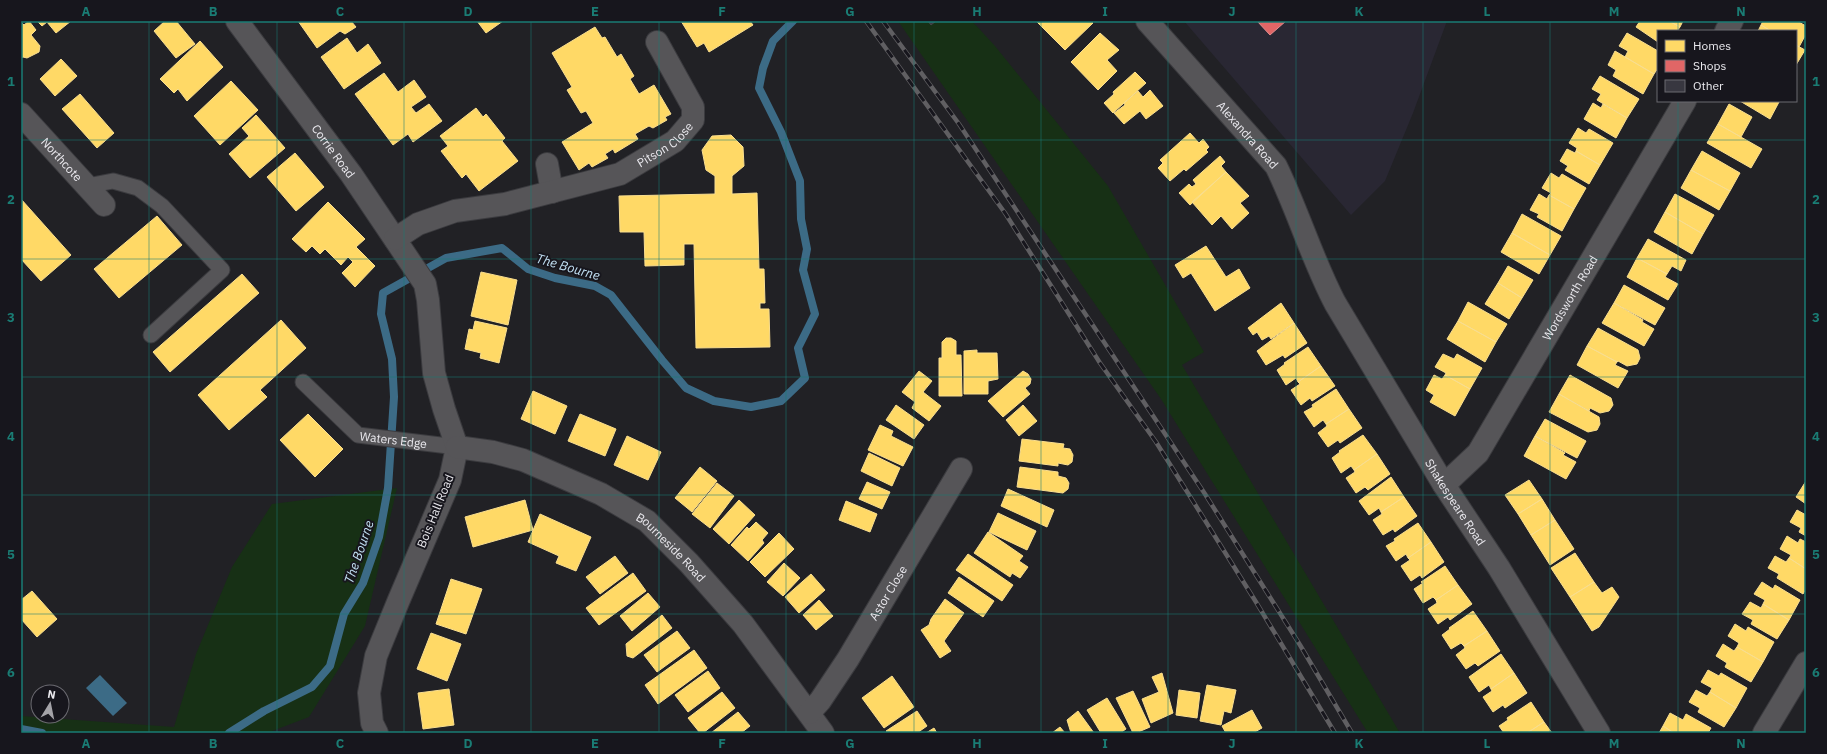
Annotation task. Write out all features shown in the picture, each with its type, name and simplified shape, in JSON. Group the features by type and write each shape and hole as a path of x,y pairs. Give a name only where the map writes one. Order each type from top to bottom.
{"street":[{"name":"Alexandra Road","path":"1147,21 1276,166 1319,266"},
{"path":"1727,30 1732,21"},
{"name":"Corrie Road","path":"239,22 351,174 425,284 428,300 434,373 457,447"},
{"name":"Pitson Close","path":"395,239 418,224 455,211 505,204 620,174 675,141 693,120 693,107 657,42"},
{"name":"Wordsworth Road","path":"1444,485 1478,453 1684,102"},
{"name":"Northcote","path":"21,114 104,205"},
{"path":"547,164 552,192"},
{"name":"Shakespeare Road","path":"1319,266 1335,303 1444,485 1499,568 1599,733"},
{"name":"Bourneside Road","path":"457,447 493,452 523,460 601,494 647,521 689,563 743,624 823,733"},
{"name":"Bois Hall Road","path":"377,733 372,723 369,693 376,656 450,480 457,447"},
{"name":"Astor Close","path":"809,713 820,701 848,659 961,469"},
{"path":"1764,733 1806,663"}],"lane":[{"path":"87,186 113,180 138,188 162,206 222,270 151,335"},
{"name":"Waters Edge","path":"303,382 358,435 457,447"}],"shaded area":[{"path":"1184,21 1447,21 1413,113 1385,181 1351,215"}],"green space":[{"path":"898,21 972,21 995,46 1108,186 1204,352 1182,365 1400,733 1368,733 1161,399"},
{"path":"397,488 365,626 309,717 267,733 21,733 21,716 30,717 30,724 70,724 70,720 174,727 196,654 232,567 272,504"}],"water":[{"path":"100,675 127,703 113,716 86,688"}],"building: Homes":[{"path":"29,21 36,30 31,35 40,46 39,52 27,58 21,58 21,22 24,25"},
{"path":"37,21 71,21 56,33 47,22 42,26"},
{"path":"165,21 176,21 195,44 176,58 154,31"},
{"path":"298,21 351,21 356,27 345,34 340,31 317,48"},
{"path":"477,21 503,21 486,33"},
{"path":"681,21 750,21 753,25 709,52 704,43 697,47"},
{"path":"1036,21 1091,21 1093,23 1065,50"},
{"path":"1640,21 1669,21 1680,27 1678,30 1657,30 1657,41 1636,27"},
{"path":"1669,21 1683,21 1680,27"},
{"path":"1763,21 1797,21 1806,26 1806,34 1799,47 1797,46 1797,30 1769,30 1761,25"},
{"path":"1761,25 1769,30 1758,30"},
{"path":"595,27 602,38 605,37 617,57 621,54 634,76 630,79 639,94 654,85 671,114 665,117 667,120 653,128 649,126 635,134 638,139 615,153 613,149 605,154 608,158 592,167 589,163 579,170 562,142 593,123 586,111 581,113 567,90 572,87 552,53"},
{"path":"1100,33 1119,50 1107,60 1117,71 1098,90 1071,62"},
{"path":"1627,33 1657,50 1657,70 1654,74 1625,57 1628,51 1619,46"},
{"path":"347,38 357,53 368,44 381,63 344,89 321,57"},
{"path":"200,41 223,67 187,101 178,89 174,93 160,79"},
{"path":"1797,46 1805,50 1797,63"},
{"path":"1615,51 1654,74 1643,94 1613,76 1616,70 1608,65"},
{"path":"61,59 77,76 55,96 40,79"},
{"path":"1135,72 1146,83 1113,113 1104,103 1114,94 1113,92"},
{"path":"384,73 398,92 414,80 426,97 411,107 416,113 429,104 442,121 413,142 408,134 393,145 355,94"},
{"path":"1600,76 1639,99 1627,118 1597,100 1601,94 1592,89"},
{"path":"231,81 258,110 220,145 194,116"},
{"path":"1150,90 1163,106 1146,119 1140,111 1124,124 1114,113 1125,105 1124,103 1138,91 1143,97"},
{"path":"80,94 114,133 97,148 62,109"},
{"path":"1742,102 1779,102 1770,119"},
{"path":"1593,103 1601,108 1603,104 1627,118 1616,138 1584,119"},
{"path":"1729,104 1752,117 1741,137 1718,124"},
{"path":"476,108 483,117 486,114 505,138 502,141 518,161 479,191 466,174 462,178 441,151 448,146 440,136"},
{"path":"256,115 285,148 250,178 229,154 249,136 242,128"},
{"path":"1718,124 1762,149 1751,168 1707,143"},
{"path":"1578,128 1586,133 1589,129 1613,143 1600,165 1576,151 1577,148 1569,143"},
{"path":"1190,133 1199,143 1203,139 1209,147 1206,150 1208,152 1186,171 1184,169 1170,181 1158,168 1163,163 1160,160"},
{"path":"731,135 743,147 744,166 732,176 732,194 757,193 759,269 764,269 765,303 760,303 760,309 769,309 770,347 696,348 694,244 684,244 684,265 645,266 644,232 620,232 619,196 715,194 715,176 706,170 702,150 712,136"},
{"path":"1567,149 1575,153 1576,151 1600,165 1589,184 1565,170 1568,166 1560,161"},
{"path":"1702,151 1740,173 1730,191 1691,170"},
{"path":"295,153 324,187 296,211 267,177"},
{"path":"1220,156 1225,162 1221,166 1226,172 1190,205 1179,193 1189,184 1192,187 1196,184 1193,180"},
{"path":"1691,170 1730,191 1719,210 1681,188"},
{"path":"1226,172 1249,196 1240,203 1249,213 1232,229 1221,216 1212,225 1192,202"},
{"path":"1551,173 1559,178 1562,174 1586,188 1574,209 1549,195 1551,193 1542,188"},
{"path":"1539,194 1547,199 1549,195 1574,209 1562,231 1537,217 1539,214 1530,210"},
{"path":"1675,194 1714,215 1703,234 1665,212"},
{"path":"21,199 71,255 41,281 21,259"},
{"path":"328,202 365,239 356,247 375,266 355,287 342,273 353,262 348,257 341,265 325,249 320,254 312,246 306,252 292,239"},
{"path":"1665,212 1703,234 1692,254 1654,232"},
{"path":"1522,214 1561,236 1550,255 1512,233"},
{"path":"157,216 182,245 119,298 94,269"},
{"path":"1512,233 1550,255 1539,274 1501,252"},
{"path":"1648,239 1686,260 1681,271 1672,266 1667,274 1637,258"},
{"path":"1206,246 1226,277 1239,269 1250,288 1215,311 1191,273 1183,278 1175,265"},
{"path":"1637,258 1667,274 1665,277 1678,284 1668,300 1627,277"},
{"path":"1508,266 1533,280 1522,298 1498,283"},
{"path":"481,272 517,280 508,325 471,316"},
{"path":"242,274 259,293 170,372 153,352"},
{"path":"1498,283 1522,298 1509,319 1485,304"},
{"path":"1624,285 1665,308 1655,325 1614,303"},
{"path":"1468,302 1507,324 1496,342 1458,321"},
{"path":"1281,303 1294,323 1271,339 1269,336 1262,340 1257,332 1253,335 1248,328"},
{"path":"1614,303 1643,320 1642,322 1654,329 1644,346 1602,323"},
{"path":"281,320 306,348 260,390 267,397 229,430 198,395"},
{"path":"475,321 507,328 499,363 480,358 481,353 465,349 469,329 473,330"},
{"path":"1458,321 1496,342 1485,362 1447,339"},
{"path":"1294,323 1307,343 1285,358 1283,355 1266,365 1257,351"},
{"path":"1598,328 1638,350 1640,358 1637,364 1627,366 1587,346"},
{"path":"946,338 951,338 956,341 956,355 961,355 962,396 939,396 939,358 942,358 942,342"},
{"path":"1587,346 1617,362 1615,365 1628,371 1618,388 1577,365"},
{"path":"1308,347 1321,366 1298,382 1296,378 1286,385 1277,370 1285,364 1284,363"},
{"path":"977,350 977,353 997,353 998,379 988,381 988,394 964,394 964,351"},
{"path":"1443,354 1454,359 1457,354 1482,368 1470,389 1445,375 1446,373 1435,367"},
{"path":"1321,366 1335,386 1312,401 1310,398 1301,405 1291,390 1300,384 1298,382"},
{"path":"919,371 932,381 923,392 941,406 929,421 912,408 915,402 902,392"},
{"path":"1023,371 1028,374 1031,379 1030,384 1025,388 1030,394 1003,417 988,401"},
{"path":"1434,375 1442,379 1445,375 1470,389 1455,416 1430,402 1434,395 1426,390"},
{"path":"1570,375 1611,398 1613,405 1609,411 1600,413 1590,408 1589,411 1559,394"},
{"path":"1336,389 1349,409 1326,424 1323,420 1314,427 1304,412"},
{"path":"533,391 567,406 555,434 521,419"},
{"path":"1559,394 1599,417 1600,424 1597,430 1588,432 1549,412"},
{"path":"896,405 924,425 914,439 886,420"},
{"path":"1023,405 1037,421 1019,436 1006,420"},
{"path":"1349,409 1362,428 1340,443 1338,440 1328,447 1318,433 1327,426 1326,424"},
{"path":"308,414 343,449 315,477 280,440"},
{"path":"580,414 616,429 605,456 568,441"},
{"path":"1545,419 1586,441 1577,458 1535,436"},
{"path":"880,425 893,431 891,436 913,447 903,466 868,450"},
{"path":"1363,435 1377,454 1354,470 1351,466 1341,473 1332,458 1340,452 1339,451"},
{"path":"627,436 661,452 648,480 614,465"},
{"path":"1535,436 1565,453 1563,455 1576,462 1566,479 1524,456"},
{"path":"1022,439 1064,444 1063,448 1070,449 1073,455 1072,462 1068,465 1058,463 1058,466 1019,461"},
{"path":"869,453 900,468 892,486 861,471"},
{"path":"1377,454 1390,474 1368,490 1365,487 1356,493 1346,478 1355,472 1354,470"},
{"path":"700,467 717,481 692,512 675,498"},
{"path":"1020,467 1058,472 1058,476 1066,478 1069,483 1068,489 1063,493 1017,487"},
{"path":"1391,477 1404,497 1381,512 1379,508 1369,515 1359,501"},
{"path":"1529,480 1542,499 1518,514 1505,495"},
{"path":"1806,481 1806,504 1796,497"},
{"path":"867,482 890,492 882,509 859,499"},
{"path":"717,483 734,496 710,528 692,514"},
{"path":"1008,489 1054,510 1047,527 1001,506"},
{"path":"1404,497 1417,516 1395,532 1393,529 1383,535 1373,520 1382,514 1381,512"},
{"path":"1542,499 1555,520 1531,535 1518,514"},
{"path":"525,500 533,530 473,547 465,517"},
{"path":"739,500 755,515 729,544 713,529"},
{"path":"846,501 877,514 870,532 839,520"},
{"path":"1797,510 1806,515 1806,536 1799,532 1801,528 1790,522"},
{"path":"998,513 1036,531 1027,550 989,532"},
{"path":"540,514 591,537 576,571 556,563 559,556 528,542"},
{"path":"1555,520 1574,549 1550,565 1531,535"},
{"path":"756,522 768,533 762,540 764,543 748,561 731,545 747,527 749,529"},
{"path":"1418,523 1431,542 1408,558 1406,554 1396,561 1386,546"},
{"path":"988,532 1023,556 1019,561 1028,567 1020,578 1012,573 1010,577 974,553"},
{"path":"779,533 794,549 765,577 750,562"},
{"path":"1787,536 1798,543 1800,539 1806,542 1806,569 1789,558 1791,555 1780,549"},
{"path":"1431,542 1444,562 1422,578 1420,575 1411,581 1401,566 1410,560 1408,558"},
{"path":"1575,553 1594,582 1570,597 1551,568"},
{"path":"968,554 1013,585 1002,601 956,570"},
{"path":"615,556 628,573 600,594 586,577"},
{"path":"1775,556 1786,562 1789,558 1806,569 1806,589 1803,594 1777,578 1779,574 1768,568"},
{"path":"784,563 800,578 783,596 767,582"},
{"path":"1445,566 1458,585 1436,600 1433,597 1423,603 1414,589 1423,583 1421,582"},
{"path":"633,573 646,591 599,625 586,608"},
{"path":"811,574 825,590 799,613 785,597"},
{"path":"959,577 994,601 983,617 948,593"},
{"path":"451,579 482,589 466,634 436,624"},
{"path":"1594,582 1602,593 1612,587 1619,597 1599,627 1592,631 1570,597"},
{"path":"1762,582 1773,589 1775,585 1800,600 1789,620 1763,604 1765,600 1754,594"},
{"path":"1458,585 1472,604 1450,620 1448,617 1438,624 1428,609 1437,603 1436,600"},
{"path":"32,591 57,619 37,637 21,619 21,600"},
{"path":"648,593 660,607 632,631 620,616"},
{"path":"945,599 964,613 944,641 951,651 940,658 921,630 929,625 931,619"},
{"path":"819,600 833,616 816,630 803,615"},
{"path":"1750,602 1761,608 1763,604 1789,620 1777,639 1751,624 1753,620 1742,614"},
{"path":"1473,611 1487,631 1464,646 1461,643 1451,649 1442,635 1450,629 1449,628"},
{"path":"662,615 672,628 633,658 627,656 626,644"},
{"path":"1735,624 1746,631 1748,627 1774,642 1763,662 1737,647 1739,643 1728,636"},
{"path":"677,631 690,648 657,672 644,655"},
{"path":"1487,631 1500,651 1478,666 1475,663 1466,669 1456,655 1465,648 1464,646"},
{"path":"431,633 461,644 447,681 417,669"},
{"path":"1723,644 1734,651 1737,647 1763,662 1751,682 1725,667 1727,663 1716,656"},
{"path":"694,650 707,668 658,704 645,685"},
{"path":"1501,654 1514,673 1491,689 1489,685 1479,692 1469,677"},
{"path":"1708,670 1719,676 1721,673 1747,688 1736,708 1710,692 1712,688 1701,682"},
{"path":"708,671 720,688 688,712 675,695"},
{"path":"1162,673 1173,713 1151,723 1142,699 1159,692 1152,677"},
{"path":"1514,673 1527,693 1505,708 1503,705 1493,712 1483,697 1492,691 1491,689"},
{"path":"892,676 914,707 884,728 862,698"},
{"path":"1207,685 1236,690 1231,713 1224,711 1221,725 1200,721"},
{"path":"449,689 454,725 423,729 418,693"},
{"path":"1179,690 1200,693 1197,718 1176,715"},
{"path":"1696,690 1707,696 1710,692 1736,708 1724,727 1698,712 1700,708 1689,702"},
{"path":"1133,691 1150,727 1136,733 1133,733 1116,698"},
{"path":"722,692 735,708 703,733 700,733 688,718"},
{"path":"1107,698 1126,729 1120,733 1101,733 1087,710"},
{"path":"1531,702 1544,722 1527,733 1504,733 1499,726 1508,720 1507,718"},
{"path":"1252,710 1262,728 1253,733 1226,733 1222,726"},
{"path":"917,711 927,726 917,733 888,733 886,731"},
{"path":"1078,711 1094,733 1071,733 1067,720"},
{"path":"738,712 750,726 741,733 711,733"},
{"path":"1670,713 1683,720 1686,714 1711,728 1708,733 1674,733 1663,726"},
{"path":"1544,722 1552,733 1527,733"},
{"path":"1663,726 1674,733 1659,733"},
{"path":"1060,727 1065,733 1052,733"},
{"path":"934,728 937,733 926,733"}],"building: Shops":[{"path":"1257,21 1286,21 1270,35"}],"building: Other":[{"path":"928,21 936,21 931,25"}],"waterway":[{"name":"The Bourne","path":"229,733 264,711 312,687 330,666 344,614 363,583 379,537 388,488 394,397 392,359 381,314 383,293 446,258 502,248 528,269 555,278 595,286 611,295 686,388 714,401 751,407 781,401 805,378 798,348 815,314 803,270 807,249 801,219 800,181 781,132 759,88 763,68 773,41 793,21"},
{"name":"The Bourne","path":"21,729 42,733"}],"railway":[{"path":"866,21 1005,213 1100,363 1156,442 1256,602 1335,733"},
{"path":"883,21 959,124 1205,494 1300,645 1352,733"}]}
